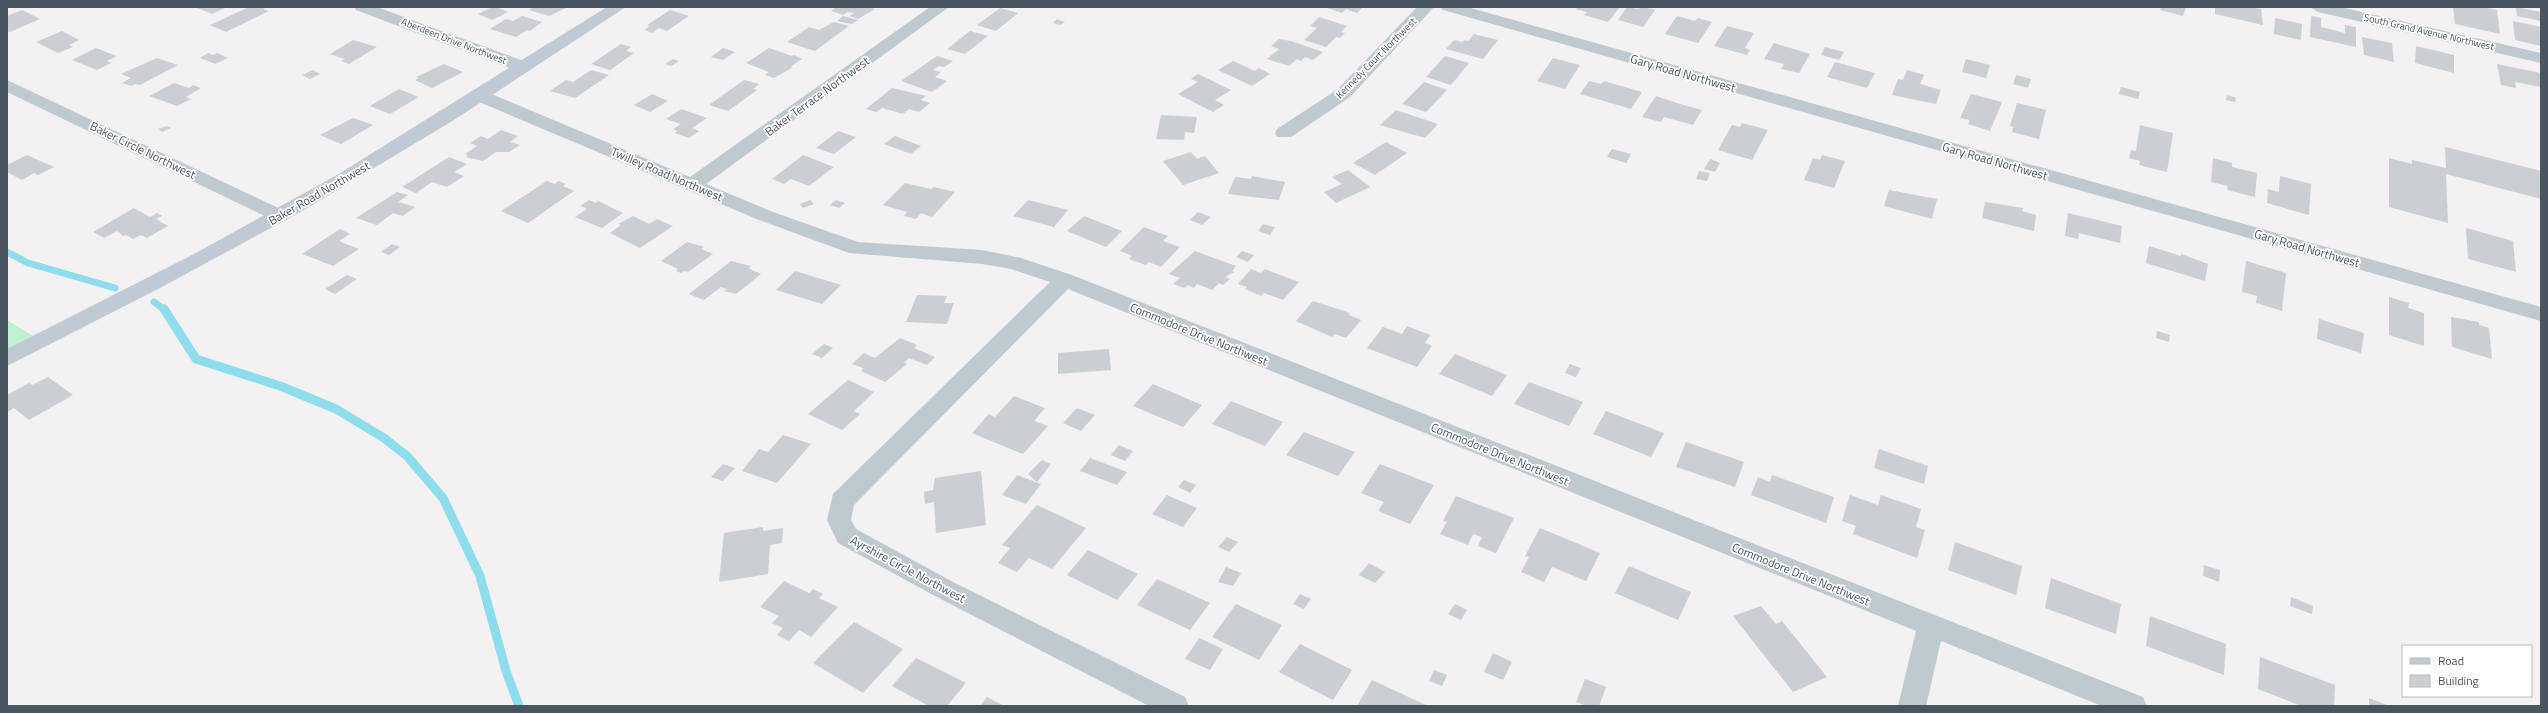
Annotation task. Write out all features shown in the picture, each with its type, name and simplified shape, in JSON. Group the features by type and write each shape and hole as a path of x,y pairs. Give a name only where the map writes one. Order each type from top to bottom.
{"street":[{"name":"Aberdeen Drive Northwest","path":"362,7 523,67"},
{"name":"Baker Road Northwest","path":"7,358 280,216 391,151 618,7"},
{"name":"Baker Terrace Northwest","path":"693,184 941,7"},
{"name":"Kennedy Court Northwest","path":"1284,133 1344,93 1426,7"},
{"name":"Gary Road Northwest","path":"1448,7 2541,314"},
{"name":"South Grand Avenue Northwest","path":"2318,7 2541,58"},
{"name":"Baker Circle Northwest","path":"7,85 280,216"},
{"name":"Twilley Road Northwest","path":"478,95 693,184 766,216 856,248"},
{"name":"Commodore Drive Northwest","path":"856,248 982,257 1014,263 1065,280 2133,706"},
{"name":"Ayrshire Circle Northwest","path":"1065,280 842,501 839,520 847,536 944,589 1175,706"},
{"path":"1912,706 1917,692 1931,625"}],"green space":[{"path":"7,320 38,339 7,355"}],"building":[{"path":"195,7 227,7 212,14"},
{"path":"249,7 267,7 263,9 269,11 226,32 210,25"},
{"path":"492,7 508,12 492,20 478,14"},
{"path":"534,7 566,8 549,16 529,10"},
{"path":"837,7 875,7 873,9 875,9 858,19 850,16 854,13 848,12 843,15 831,11"},
{"path":"1324,7 1363,7 1357,13 1346,9 1342,13"},
{"path":"1578,7 1620,7 1608,22 1584,15 1587,12 1576,9"},
{"path":"1627,7 1637,9 1643,7 1655,10 1643,27 1618,20"},
{"path":"2161,7 2186,8 2183,16 2160,10"},
{"path":"2215,7 2249,7 2261,9 2263,25 2215,14"},
{"path":"2453,7 2481,7 2497,10 2500,34 2455,24"},
{"path":"2516,7 2541,12 2541,21 2517,16"},
{"path":"1000,8 1018,13 996,31 977,25"},
{"path":"22,10 40,19 10,32 7,31 7,16"},
{"path":"670,10 689,16 667,31 659,28 652,33 644,30 650,26 647,25"},
{"path":"522,16 542,22 530,31 527,30 516,37 490,29 506,19 513,21"},
{"path":"843,16 858,20 852,24 837,21"},
{"path":"1677,16 1695,21 1698,18 1712,22 1698,43 1665,34"},
{"path":"2311,16 2321,18 2321,27 2345,33 2345,25 2356,27 2356,47 2310,37"},
{"path":"1319,17 1347,26 1341,32 1345,33 1340,38 1336,37 1326,47 1304,40 1317,28 1310,26"},
{"path":"2275,18 2302,24 2301,40 2274,34"},
{"path":"1057,19 1065,22 1060,25 1053,23"},
{"path":"2513,21 2541,27 2541,46 2515,40"},
{"path":"834,22 849,26 815,51 787,42 809,27 819,30"},
{"path":"1727,26 1754,33 1745,48 1750,50 1747,55 1714,46"},
{"path":"62,31 79,40 69,45 73,47 58,53 36,42"},
{"path":"970,31 988,36 965,54 947,49"},
{"path":"1474,34 1498,40 1483,59 1446,49 1454,40 1462,42 1465,40 1468,41"},
{"path":"2362,37 2392,43 2394,62 2364,55"},
{"path":"1279,39 1291,41 1323,52 1313,60 1305,57 1301,61 1297,59 1289,66 1267,59 1279,49 1271,46"},
{"path":"353,40 377,47 349,64 341,61 345,59 330,54"},
{"path":"1774,43 1810,54 1799,73 1781,69 1784,64 1764,59"},
{"path":"621,44 631,47 626,51 634,53 610,70 591,64"},
{"path":"2416,46 2454,55 2454,73 2415,63"},
{"path":"1825,47 1844,52 1839,60 1821,55"},
{"path":"96,48 117,56 107,61 111,63 97,70 72,60"},
{"path":"723,48 735,52 723,60 711,57"},
{"path":"769,48 792,56 794,55 802,59 791,66 793,67 774,78 765,75 769,72 746,63"},
{"path":"208,53 213,55 217,53 228,58 215,64 200,58"},
{"path":"937,56 953,61 944,67 939,66 933,70 941,72 935,77 947,81 932,92 901,81"},
{"path":"1445,56 1469,63 1451,85 1426,77"},
{"path":"157,58 178,65 140,85 136,84 131,86 122,83 131,78 121,74"},
{"path":"1553,58 1580,65 1565,89 1537,81"},
{"path":"673,59 679,61 671,66 665,64"},
{"path":"1966,59 1990,65 1986,78 1962,72"},
{"path":"1233,61 1255,71 1259,68 1270,74 1252,86 1218,70"},
{"path":"1835,62 1875,73 1867,88 1827,77"},
{"path":"444,64 463,72 432,88 415,80 419,78 416,77"},
{"path":"2497,64 2541,73 2541,87 2515,82 2516,88 2501,85"},
{"path":"313,70 320,74 310,79 302,75"},
{"path":"591,70 609,75 575,98 550,91 566,80 573,82"},
{"path":"1907,70 1924,75 1920,84 1941,90 1936,104 1892,95 1898,79 1903,80"},
{"path":"1198,74 1231,90 1215,100 1224,105 1213,112 1178,94 1198,82 1191,79"},
{"path":"2016,75 2031,79 2028,88 2013,84"},
{"path":"744,80 759,84 753,89 757,90 728,111 709,105"},
{"path":"1589,81 1601,84 1604,81 1642,92 1631,109 1580,94"},
{"path":"1424,82 1447,90 1426,112 1402,104"},
{"path":"174,83 189,88 193,85 201,88 186,97 191,99 177,106 149,96"},
{"path":"2121,87 2140,92 2138,99 2119,94"},
{"path":"892,88 926,96 921,100 930,103 919,112 909,109 903,114 882,108 876,112 866,109"},
{"path":"399,89 419,97 390,114 370,106"},
{"path":"652,94 668,101 650,112 634,105"},
{"path":"1971,94 2002,102 1990,131 1968,124 1970,120 1960,118"},
{"path":"2227,95 2236,98 2235,102 2226,100"},
{"path":"1656,96 1702,110 1693,125 1664,117 1661,122 1642,117"},
{"path":"2017,103 2046,110 2039,139 2012,132 2013,127 2010,126"},
{"path":"681,109 707,118 692,128 699,131 689,138 675,133 677,131 673,129 681,124 666,119"},
{"path":"1396,110 1438,124 1425,138 1380,125"},
{"path":"1161,115 1197,117 1194,133 1185,132 1184,140 1156,139"},
{"path":"353,118 373,125 341,144 320,135"},
{"path":"1742,123 1768,130 1752,160 1718,150 1732,125 1740,127"},
{"path":"2140,125 2173,133 2167,172 2139,165 2140,161 2129,158 2131,150 2136,151"},
{"path":"167,126 171,128 162,132 158,129"},
{"path":"501,130 518,136 510,142 520,145 509,152 496,152 483,161 466,157 468,155 465,154 477,146 470,143 481,136 488,139"},
{"path":"838,131 856,137 834,154 816,148"},
{"path":"895,136 921,146 911,154 884,144"},
{"path":"1386,142 1407,153 1375,175 1353,163"},
{"path":"2445,147 2541,171 2541,199 2446,174 2448,223 2389,207 2389,158 2412,164 2412,160 2446,168"},
{"path":"1612,149 1631,154 1626,163 1607,157"},
{"path":"1191,152 1197,159 1205,156 1219,173 1183,185 1163,161"},
{"path":"27,155 54,167 38,175 34,173 22,180 7,172 7,165"},
{"path":"803,155 834,167 809,186 791,179 784,184 772,179"},
{"path":"1822,155 1845,161 1834,188 1804,180 1813,158 1820,160"},
{"path":"449,157 467,164 454,172 464,176 447,187 432,182 416,193 402,187"},
{"path":"2213,158 2232,163 2232,167 2257,173 2255,197 2227,190 2228,186 2211,182"},
{"path":"1710,159 1720,163 1715,172 1704,169"},
{"path":"1348,170 1370,187 1336,203 1324,192 1342,184 1332,177"},
{"path":"1699,171 1710,173 1707,181 1696,179"},
{"path":"1252,176 1285,182 1279,200 1228,194 1235,177 1251,179"},
{"path":"2280,176 2311,184 2309,215 2267,203 2268,189 2279,192"},
{"path":"547,181 554,184 559,181 566,184 563,186 574,191 528,223 501,211"},
{"path":"905,183 931,189 934,187 955,192 932,217 921,213 916,219 904,216 907,212 883,205"},
{"path":"1889,190 1937,199 1932,219 1884,206"},
{"path":"397,192 408,195 398,202 415,207 403,216 393,213 377,225 356,218"},
{"path":"589,200 596,203 598,201 623,213 602,228 575,217 587,209 580,206"},
{"path":"810,200 814,204 803,208 800,204"},
{"path":"836,200 845,203 839,208 830,205"},
{"path":"1028,200 1068,210 1054,227 1013,216"},
{"path":"1985,202 2023,208 2022,211 2036,215 2034,231 1982,218"},
{"path":"134,208 150,217 157,213 162,216 156,219 168,226 147,238 141,235 133,239 126,235 123,236 117,231 104,238 93,232"},
{"path":"1198,212 1211,217 1202,225 1190,220"},
{"path":"2068,213 2122,226 2120,243 2079,233 2078,239 2065,236"},
{"path":"633,216 649,224 657,219 673,226 640,248 610,233 621,225 618,224"},
{"path":"1084,216 1122,231 1106,247 1067,231"},
{"path":"1263,224 1275,227 1270,235 1258,231"},
{"path":"1144,227 1168,236 1163,241 1180,247 1161,267 1149,262 1146,265 1129,259 1132,256 1120,251"},
{"path":"2466,228 2513,241 2516,272 2468,259"},
{"path":"340,229 350,234 339,241 359,249 333,266 302,254"},
{"path":"687,242 704,247 701,249 713,254 688,272 684,271 681,273 676,271 678,269 661,261"},
{"path":"392,244 400,247 389,255 381,252"},
{"path":"2149,246 2181,256 2181,254 2208,264 2205,281 2146,263"},
{"path":"1195,251 1236,266 1232,271 1234,272 1225,277 1230,279 1223,285 1219,283 1212,290 1197,284 1194,288 1188,285 1184,288 1173,284 1180,278 1169,274"},
{"path":"1242,251 1254,255 1248,262 1236,257"},
{"path":"731,261 751,266 748,268 761,274 736,294 724,291 727,289 721,287 704,300 689,294"},
{"path":"2246,261 2286,273 2282,311 2256,303 2257,296 2242,292"},
{"path":"1251,269 1261,273 1265,269 1299,282 1283,300 1264,293 1261,296 1245,289 1247,287 1238,284"},
{"path":"795,271 841,285 822,304 776,290"},
{"path":"347,275 357,279 335,294 325,289"},
{"path":"917,295 947,296 944,303 954,303 947,324 906,322"},
{"path":"2389,297 2409,303 2408,308 2424,313 2424,346 2389,335"},
{"path":"1313,301 1350,313 1349,315 1361,320 1346,338 1335,334 1332,337 1296,321"},
{"path":"2451,317 2479,322 2479,325 2489,328 2492,359 2452,347"},
{"path":"2319,319 2364,333 2361,353 2317,339"},
{"path":"1407,326 1430,335 1425,343 1432,346 1417,367 1367,348 1383,327 1402,334"},
{"path":"2157,331 2170,335 2169,342 2156,338"},
{"path":"900,338 917,345 914,348 935,357 927,365 909,358 904,363 907,364 885,382 861,371 863,368 852,364 864,353 875,358"},
{"path":"824,344 833,348 822,358 812,354"},
{"path":"1109,349 1111,370 1058,374 1058,353"},
{"path":"1455,354 1507,375 1492,396 1439,374"},
{"path":"1570,364 1581,368 1576,377 1565,373"},
{"path":"48,377 73,395 29,420 14,408 7,412 7,395 29,383 32,385"},
{"path":"848,380 874,392 854,411 860,414 842,430 808,414"},
{"path":"1529,382 1583,402 1569,426 1514,404"},
{"path":"1153,384 1202,405 1183,427 1133,406"},
{"path":"1014,396 1045,408 1034,421 1048,426 1023,454 972,433 989,414 995,417"},
{"path":"1231,401 1283,422 1265,446 1212,424"},
{"path":"1077,408 1095,415 1081,431 1063,423"},
{"path":"1606,411 1664,433 1651,457 1593,434"},
{"path":"1304,432 1355,452 1338,476 1286,455"},
{"path":"783,435 811,444 777,483 742,471 759,449 768,452"},
{"path":"1686,442 1744,462 1735,487 1676,467"},
{"path":"1119,445 1133,451 1125,461 1111,455"},
{"path":"1879,449 1928,466 1924,484 1874,468"},
{"path":"1090,458 1127,472 1117,485 1080,471"},
{"path":"1042,460 1051,464 1037,482 1028,474"},
{"path":"723,464 735,468 723,481 711,477"},
{"path":"1380,464 1434,485 1410,524 1378,511 1384,502 1361,493"},
{"path":"981,471 986,525 936,533 934,502 925,504 924,492 933,490 935,478"},
{"path":"1017,475 1041,484 1026,504 1002,495"},
{"path":"1772,475 1834,497 1826,523 1751,495 1758,477 1770,482"},
{"path":"1184,480 1196,485 1190,493 1178,487"},
{"path":"1167,495 1197,508 1183,527 1152,514"},
{"path":"1850,495 1878,505 1881,495 1921,509 1916,527 1925,530 1917,558 1853,534 1856,526 1842,521"},
{"path":"1456,496 1514,518 1496,553 1478,546 1482,537 1473,534 1468,545 1440,534 1447,522 1443,521"},
{"path":"1037,505 1086,528 1052,569 1029,558 1017,572 998,563 1010,548 1002,545"},
{"path":"763,527 763,531 783,528 782,543 770,545 768,574 719,582 724,533"},
{"path":"1540,528 1600,553 1586,581 1552,567 1544,582 1521,572 1529,557 1525,556"},
{"path":"1227,537 1238,542 1229,552 1218,547"},
{"path":"1955,542 2022,566 2016,595 1948,570"},
{"path":"1088,550 1138,574 1117,600 1067,575"},
{"path":"1369,563 1385,572 1375,583 1359,575"},
{"path":"2204,565 2220,570 2219,582 2203,576"},
{"path":"1629,566 1691,592 1678,620 1615,593"},
{"path":"1226,567 1241,573 1233,586 1218,582"},
{"path":"2051,578 2121,604 2116,634 2045,608"},
{"path":"1157,579 1210,603 1190,630 1137,605"},
{"path":"784,581 809,593 813,589 823,594 819,598 838,607 811,637 799,630 789,641 777,635 783,628 772,623 779,616 760,607"},
{"path":"1300,594 1311,599 1304,609 1293,604"},
{"path":"2291,597 2313,606 2312,614 2290,606"},
{"path":"1236,604 1282,625 1259,660 1212,637"},
{"path":"1455,604 1467,610 1461,620 1448,614"},
{"path":"1761,606 1776,624 1782,621 1827,677 1793,692 1733,616"},
{"path":"2150,616 2226,644 2224,675 2146,646"},
{"path":"854,622 903,649 863,693 813,663"},
{"path":"1199,638 1223,649 1210,670 1185,659"},
{"path":"1300,644 1352,670 1333,700 1279,672"},
{"path":"1493,653 1512,662 1503,680 1484,672"},
{"path":"2260,657 2335,685 2334,706 2301,706 2258,689"},
{"path":"916,658 966,683 947,706 929,706 892,686"},
{"path":"1434,670 1447,675 1442,686 1429,681"},
{"path":"1585,679 1606,687 1599,706 1588,706 1576,702"},
{"path":"1372,680 1428,706 1357,706"},
{"path":"987,697 1004,706 980,706"},
{"path":"2369,698 2389,706 2369,706"}],"waterway":[{"path":"7,252 28,263 115,288"},
{"path":"154,302 164,310"},
{"path":"164,310 196,359 280,386 336,409 384,438 407,456 443,498 480,576 506,671 519,706"}]}
